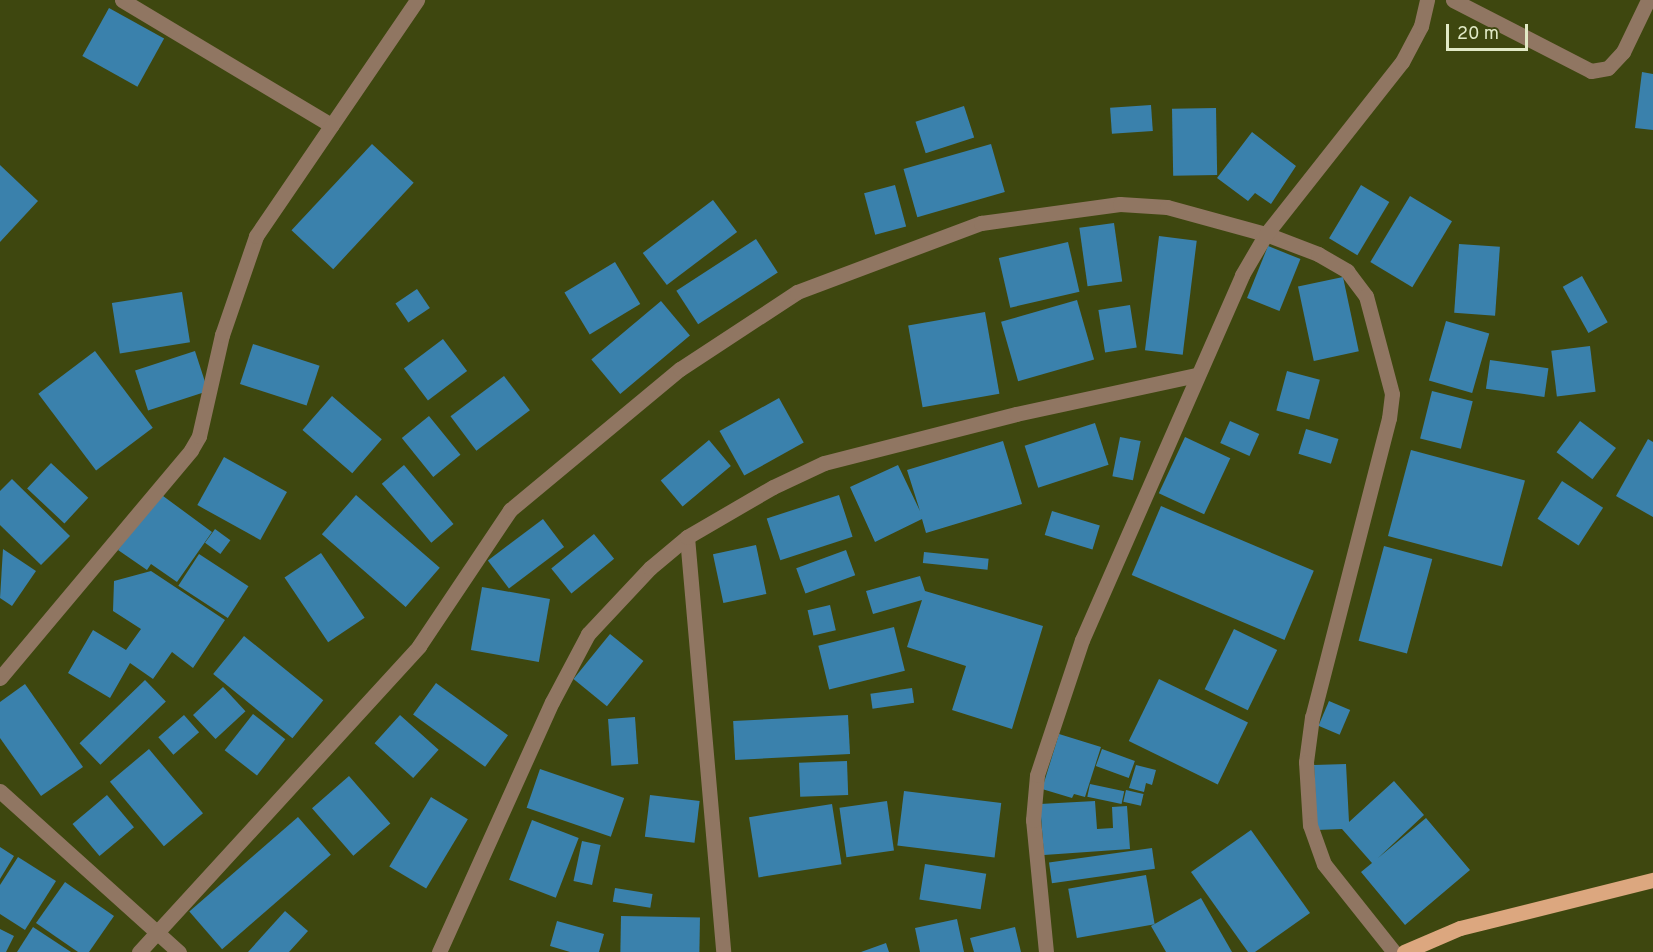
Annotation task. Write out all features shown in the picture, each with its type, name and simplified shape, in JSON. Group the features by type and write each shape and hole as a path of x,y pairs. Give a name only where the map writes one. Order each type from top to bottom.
{"main road":[{"path":"1404,952 1460,928 1653,880"}],"street":[{"path":"122,0 331,125"},
{"path":"0,678 191,450 199,436 222,335 256,236 417,0"},
{"path":"1046,952 1033,820 1037,775 1082,640 1242,274 1266,234 1402,62 1421,26 1427,0"},
{"path":"1453,0 1591,71 1608,68 1623,52 1648,0"},
{"path":"139,952 419,646 510,510 680,369 796,292 981,223 1120,204 1167,207 1266,234 1318,254 1353,280 1366,296 1392,394 1389,418 1312,717 1306,762 1310,825 1324,864 1394,952"},
{"path":"439,952 552,702 588,634 650,568 687,537 773,487 824,463 1016,414 1197,375"},
{"path":"687,537 723,952"},
{"path":"0,790 179,952"}],"building":[{"path":"109,8 164,39 137,87 82,56"},
{"path":"1642,72 1653,74 1653,130 1635,128"},
{"path":"1151,105 1153,131 1112,134 1110,108"},
{"path":"964,106 974,137 926,153 915,122"},
{"path":"1216,108 1217,175 1173,176 1172,109"},
{"path":"1252,132 1296,166 1271,204 1255,193 1248,201 1217,178"},
{"path":"372,144 414,183 333,269 292,230"},
{"path":"991,144 1005,192 917,217 904,169"},
{"path":"0,165 38,201 0,242"},
{"path":"895,185 906,227 875,235 864,193"},
{"path":"1361,185 1389,202 1357,255 1329,238"},
{"path":"1410,196 1452,221 1412,287 1370,262"},
{"path":"713,200 737,232 667,285 643,253"},
{"path":"1114,223 1122,281 1088,286 1079,228"},
{"path":"1159,236 1197,241 1183,355 1145,350"},
{"path":"756,239 778,273 698,324 676,291"},
{"path":"1068,242 1079,292 1010,308 999,258"},
{"path":"1459,244 1500,247 1495,316 1454,313"},
{"path":"1268,246 1300,259 1279,311 1247,298"},
{"path":"615,262 640,304 590,334 564,292"},
{"path":"1582,276 1608,322 1588,333 1563,287"},
{"path":"1343,277 1359,351 1314,361 1298,287"},
{"path":"417,289 430,308 408,323 395,304"},
{"path":"182,292 190,342 120,353 112,303"},
{"path":"1077,300 1094,360 1018,381 1001,322"},
{"path":"661,301 690,335 620,394 591,359"},
{"path":"1130,305 1137,347 1105,352 1098,310"},
{"path":"985,312 999,394 923,407 908,326"},
{"path":"1446,321 1489,333 1472,393 1429,381"},
{"path":"443,339 467,371 428,400 404,368"},
{"path":"253,344 320,366 307,406 240,384"},
{"path":"1590,346 1596,392 1557,396 1551,351"},
{"path":"95,351 153,428 96,470 38,394"},
{"path":"195,351 208,391 148,410 135,370"},
{"path":"1490,360 1548,368 1544,397 1486,389"},
{"path":"1287,371 1320,380 1309,419 1276,411"},
{"path":"504,376 530,410 476,451 450,416"},
{"path":"1432,391 1473,401 1461,449 1420,439"},
{"path":"332,396 382,439 352,473 302,430"},
{"path":"779,398 804,443 744,476 720,431"},
{"path":"429,416 460,455 433,477 402,438"},
{"path":"1230,421 1259,434 1249,456 1220,443"},
{"path":"1580,421 1616,448 1592,479 1557,452"},
{"path":"1095,423 1109,465 1038,488 1025,446"},
{"path":"1306,429 1339,439 1331,464 1298,454"},
{"path":"1120,437 1141,441 1133,480 1112,476"},
{"path":"1185,437 1230,458 1204,514 1159,493"},
{"path":"1648,439 1653,442 1653,517 1616,496"},
{"path":"709,440 731,466 683,507 661,480"},
{"path":"1003,441 1022,504 926,533 922,519 875,542 850,487 898,465 920,511 907,470"},
{"path":"1411,450 1525,481 1502,567 1388,536"},
{"path":"224,457 287,492 260,540 197,505"},
{"path":"51,463 88,498 64,523 27,489"},
{"path":"404,465 453,524 431,543 382,484"},
{"path":"12,479 70,536 41,565 0,525 0,491"},
{"path":"1562,481 1603,508 1579,545 1537,519"},
{"path":"159,493 212,532 177,582 151,564 147,570 118,550"},
{"path":"356,495 440,568 406,607 322,534"},
{"path":"839,495 853,537 780,560 767,518"},
{"path":"1161,506 1314,571 1284,640 1132,575"},
{"path":"1052,511 1100,526 1093,550 1045,535"},
{"path":"543,519 564,547 509,588 488,561"},
{"path":"215,529 230,540 220,554 205,543"},
{"path":"594,534 614,559 571,593 551,569"},
{"path":"756,545 766,594 723,603 713,554"},
{"path":"1384,546 1432,559 1407,654 1359,641"},
{"path":"3,549 36,571 12,606 0,598"},
{"path":"846,550 855,575 805,593 796,568"},
{"path":"924,552 989,559 987,570 923,563"},
{"path":"321,553 365,618 328,642 285,578"},
{"path":"199,554 248,586 228,618 178,586"},
{"path":"151,571 225,620 193,668 172,652 153,679 130,663 110,698 68,673 93,630 126,650 141,629 113,611 114,581"},
{"path":"920,576 925,591 1043,626 1012,729 952,710 966,666 907,647 922,600 873,614 866,591"},
{"path":"482,587 550,599 539,662 471,650"},
{"path":"830,605 836,630 813,636 808,610"},
{"path":"894,627 905,671 829,690 818,646"},
{"path":"1234,629 1277,650 1248,710 1205,689"},
{"path":"610,634 643,661 607,706 573,679"},
{"path":"244,636 323,700 292,738 213,674"},
{"path":"1159,679 1248,722 1218,784 1129,741"},
{"path":"145,680 166,702 100,765 80,743"},
{"path":"436,683 508,735 485,767 413,715"},
{"path":"25,684 83,767 41,796 0,738 0,702"},
{"path":"223,687 246,711 216,739 193,715"},
{"path":"912,688 914,703 872,709 870,694"},
{"path":"1329,701 1350,710 1340,735 1318,726"},
{"path":"253,714 285,739 257,775 225,750"},
{"path":"184,715 199,732 173,755 158,737"},
{"path":"400,715 439,750 413,778 375,743"},
{"path":"848,715 850,754 735,760 733,721"},
{"path":"635,717 638,764 611,766 608,719"},
{"path":"1059,734 1101,747 1085,797 1074,794 1072,798 1042,789"},
{"path":"149,749 203,813 164,846 110,782"},
{"path":"1102,749 1135,761 1129,778 1096,766"},
{"path":"847,761 848,795 800,797 799,763"},
{"path":"1346,764 1349,822 1394,781 1424,815 1378,858 1426,818 1470,870 1405,925 1361,872 1372,863 1342,829 1317,830 1314,765"},
{"path":"1136,765 1156,770 1152,785 1146,783 1144,792 1129,788"},
{"path":"540,769 624,798 611,837 527,808"},
{"path":"349,776 390,824 353,856 312,808"},
{"path":"1090,784 1124,791 1122,804 1087,797"},
{"path":"1126,790 1144,794 1141,806 1123,802"},
{"path":"904,791 1001,803 995,858 897,846"},
{"path":"107,795 134,827 100,856 73,824"},
{"path":"650,795 700,801 695,843 645,837"},
{"path":"431,797 468,819 426,889 389,866"},
{"path":"887,801 894,851 846,857 839,808"},
{"path":"1095,801 1097,829 1113,828 1112,807 1127,806 1130,849 1044,855 1040,804"},
{"path":"832,804 842,864 759,877 749,817"},
{"path":"298,817 331,855 222,949 189,911"},
{"path":"532,820 579,838 556,898 509,880"},
{"path":"1251,830 1310,913 1255,952 1248,952 1191,872"},
{"path":"582,841 601,845 592,885 573,881"},
{"path":"0,847 14,856 0,879"},
{"path":"1152,848 1155,869 1052,883 1049,862"},
{"path":"18,857 56,881 25,930 0,914 0,885"},
{"path":"925,864 986,874 981,909 919,900"},
{"path":"1146,875 1155,924 1077,938 1068,889"},
{"path":"65,882 114,916 89,952 78,952 36,923"},
{"path":"615,888 653,894 650,908 613,902"},
{"path":"1201,898 1232,952 1166,952 1151,926"},
{"path":"285,911 308,931 289,952 248,952"},
{"path":"621,916 700,917 699,952 620,952"},
{"path":"957,919 964,952 920,952 915,928"},
{"path":"557,921 604,934 599,952 570,952 550,946"},
{"path":"33,927 71,952 17,952"},
{"path":"1015,927 1021,952 974,952 970,938"},
{"path":"0,929 14,936 6,952 0,952"},
{"path":"886,943 889,952 861,952"}]}
